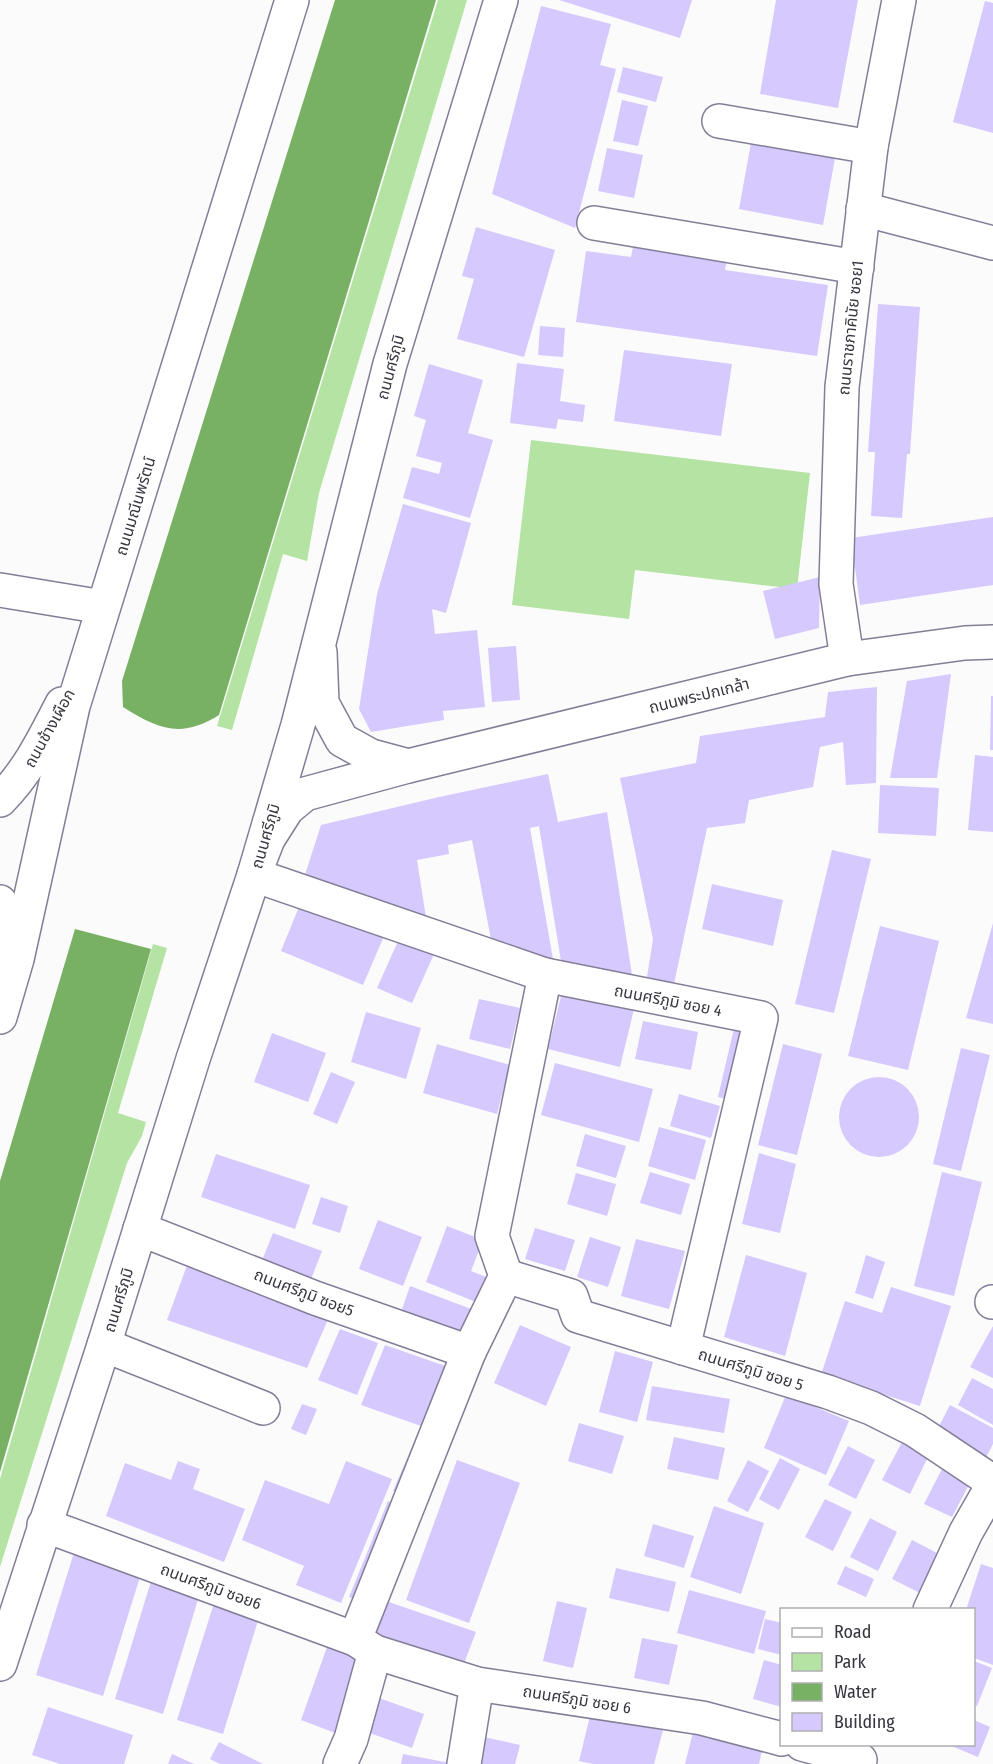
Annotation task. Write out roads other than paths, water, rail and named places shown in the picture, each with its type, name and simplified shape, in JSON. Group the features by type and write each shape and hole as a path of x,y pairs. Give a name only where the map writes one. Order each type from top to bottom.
{"street":[{"name":"ถนนมณีนพรัตน์","path":"0,1017 17,959 73,706 292,0"},
{"name":"ถนนศรีภูมิ","path":"0,1664 254,875 298,725 390,364 501,0"},
{"name":"ถนนราชภาคินัย ซอย1","path":"847,659 836,584 842,387 871,147 899,0"},
{"path":"719,121 871,147"},
{"path":"864,210 993,243"},
{"path":"594,223 857,267"},
{"path":"0,590 104,607"},
{"name":"ถนนพระปกเกล้า","path":"320,641 322,703 342,740 371,756 408,766"},
{"name":"ถนนพระปกเกล้า","path":"254,875 268,839 287,809 305,794 408,766 847,659 965,643 993,642"},
{"name":"ถนนช้างเผือก","path":"0,800 17,783 33,759 90,650"},
{"name":"ถนนศรีภูมิ ซอย 4","path":"254,875 544,975 760,1018 683,1348"},
{"path":"0,902 17,959"},
{"path":"340,1764 351,1739 365,1646 469,1352 507,1276 492,1236 544,975"},
{"name":"ถนนศรีภูมิ ซอย5","path":"140,1228 315,1298 469,1352"},
{"name":"ถนนศรีภูมิ ซอย 5","path":"507,1276 571,1296 578,1316 828,1392 871,1408 915,1430 993,1484"},
{"path":"104,1345 263,1408"},
{"path":"931,1608 966,1532 993,1484"},
{"name":"ถนนศรีภูมิ ซอย6","path":"44,1525 365,1646"},
{"name":"ถนนศรีภูมิ ซอย 6","path":"365,1646 477,1684 702,1718 780,1738"},
{"path":"464,1764 477,1684"},
{"path":"812,1746 862,1756"}],"water":[{"path":"335,0 436,0 219,715 193,727 181,729 159,726 123,707 122,681"},
{"path":"75,929 151,949 0,1472 0,1181"}]}
